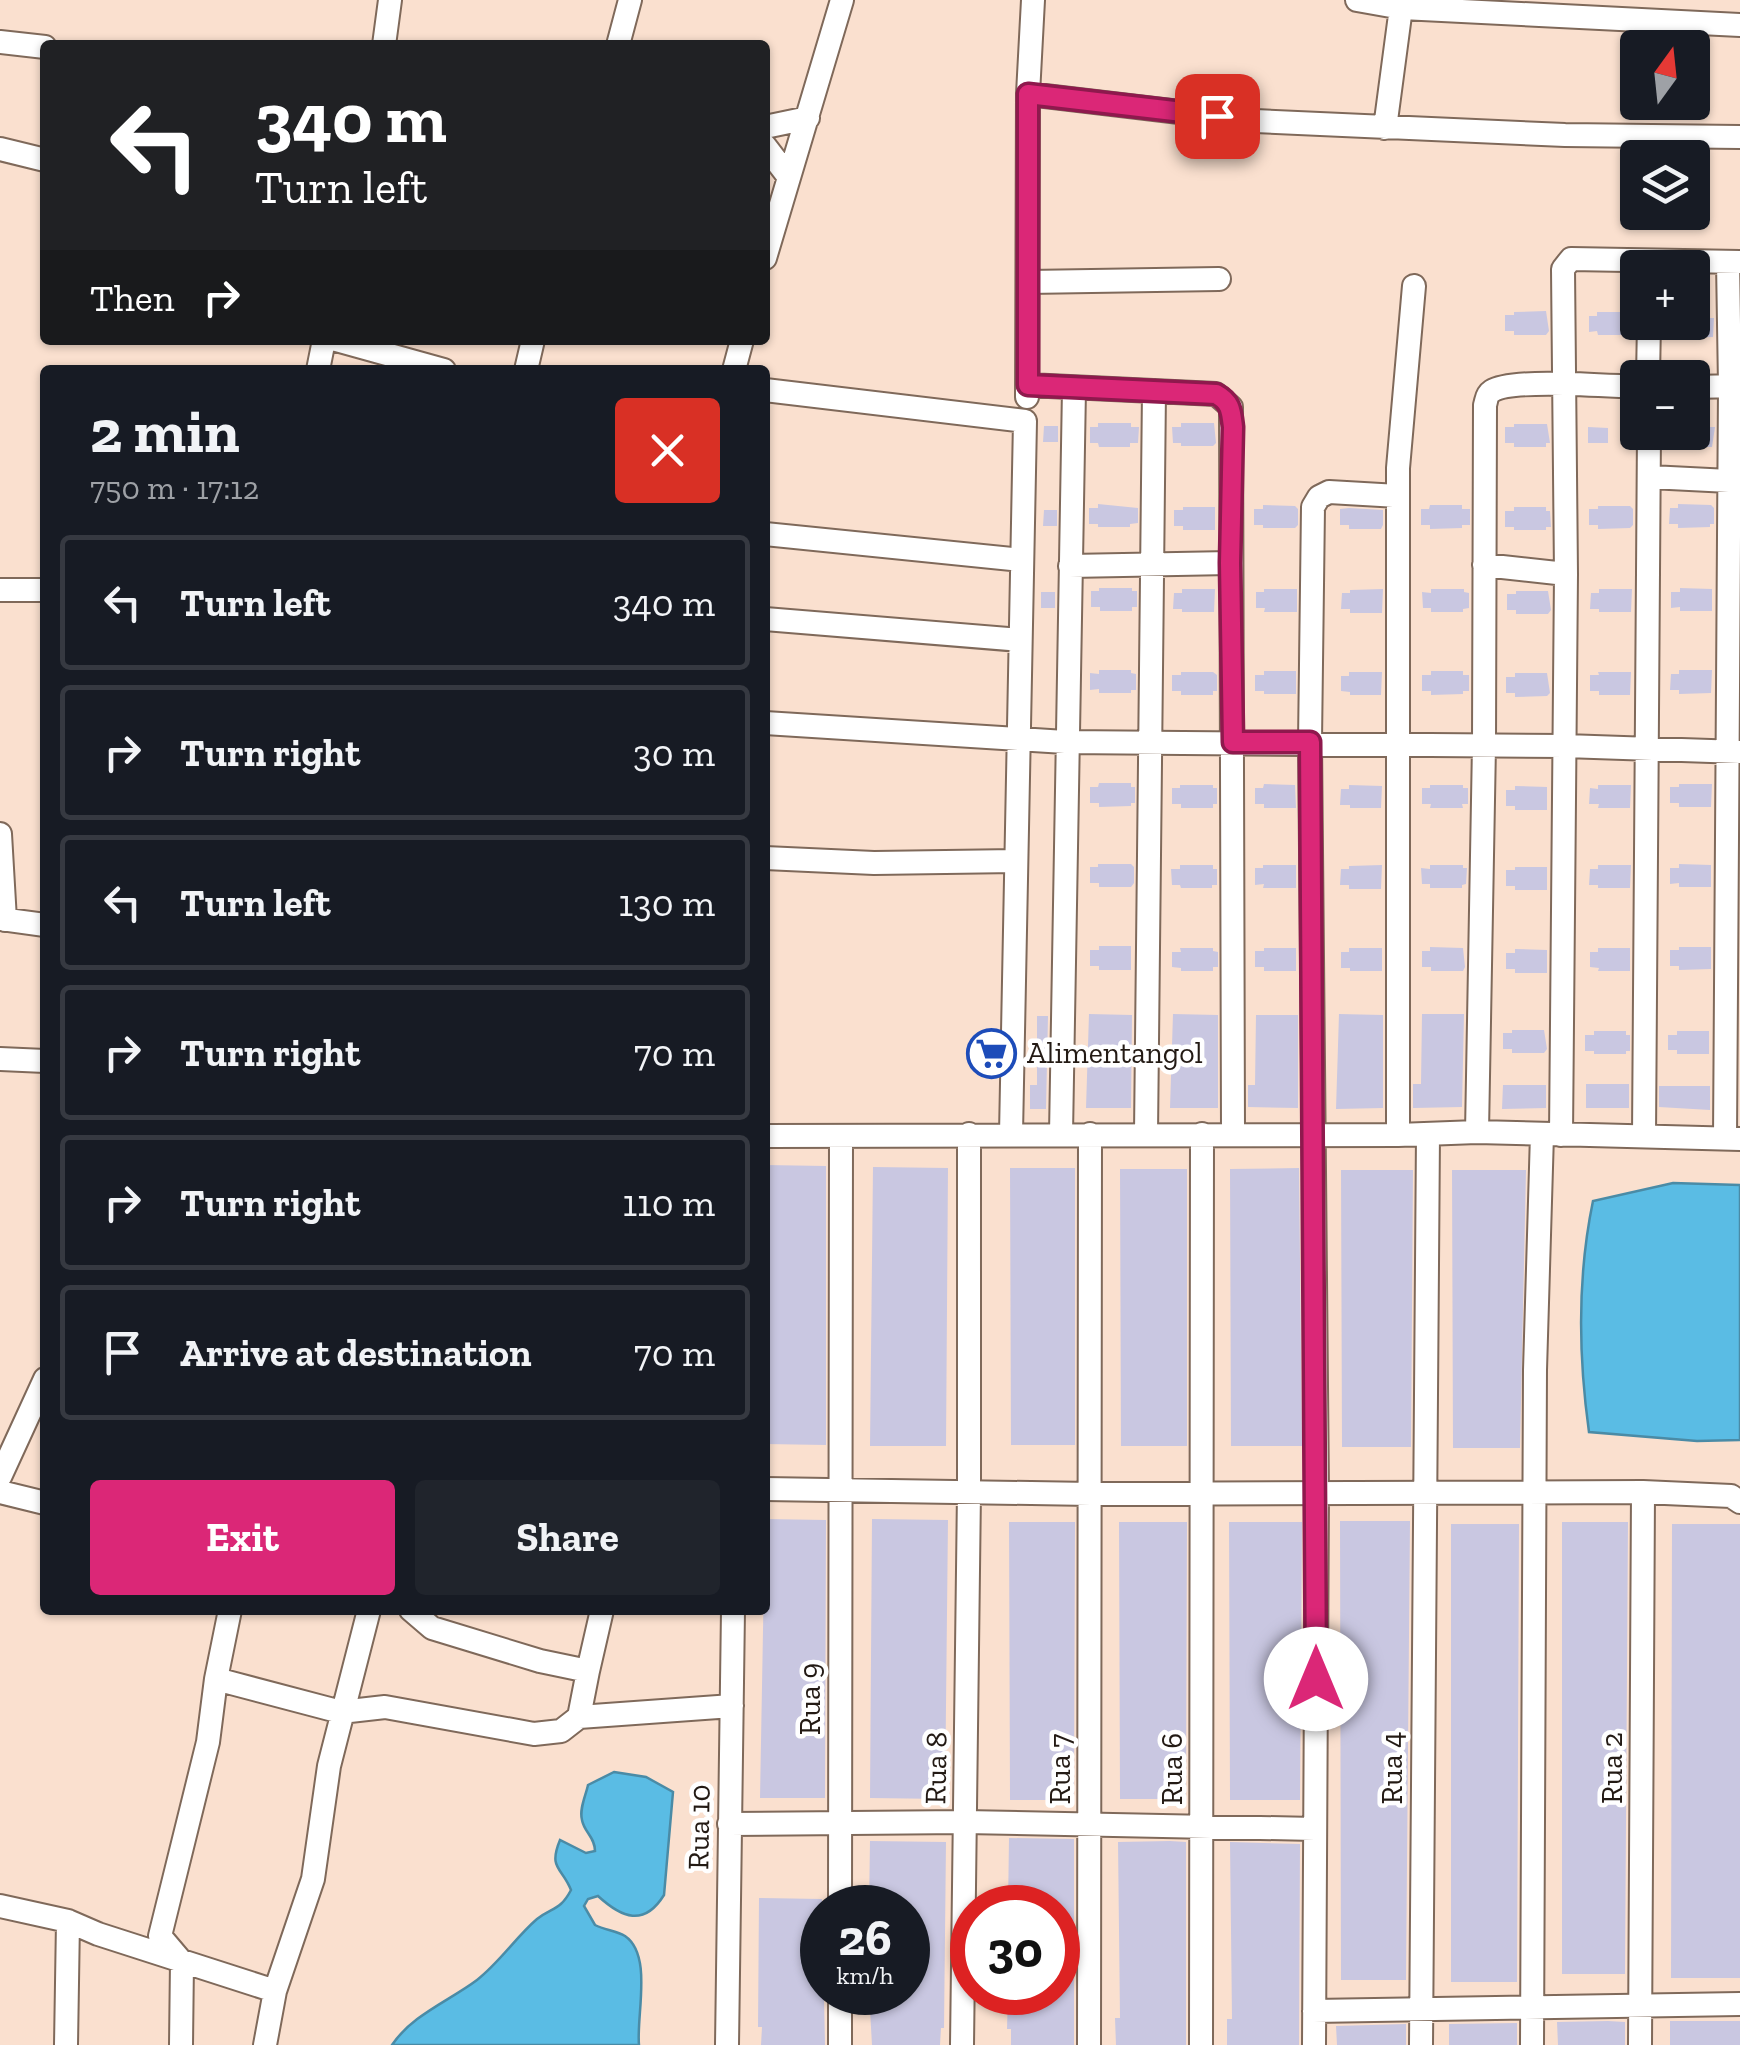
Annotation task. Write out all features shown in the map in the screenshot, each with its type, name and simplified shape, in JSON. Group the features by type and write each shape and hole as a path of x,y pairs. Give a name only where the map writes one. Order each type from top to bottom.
{"street":[{"path":"385,40 390,0"},
{"path":"619,40 630,0"},
{"path":"770,240 842,0"},
{"path":"1012,1134 1032,0"},
{"path":"1357,0 1740,25"},
{"path":"1385,128 1402,4"},
{"path":"0,42 40,46"},
{"path":"1028,94 1255,121 1740,137"},
{"path":"770,127 808,118"},
{"path":"0,150 40,159"},
{"path":"770,153 788,176"},
{"path":"1532,2045 1534,1493 1565,746 1563,268 1571,258 1620,261"},
{"path":"770,1136 1478,1132 1733,1138 1729,480 1735,386 1734,262"},
{"path":"1028,282 1218,279"},
{"path":"1398,1135 1398,496 1414,286"},
{"path":"354,345 426,365"},
{"path":"1028,385 1216,394 1231,407 1233,1134"},
{"path":"1478,1132 1488,396 1494,390 1514,386 1620,387"},
{"path":"1710,387 1735,386"},
{"path":"1061,1134 1074,389"},
{"path":"770,391 1025,420"},
{"path":"1146,1134 1154,391"},
{"path":"1644,1136 1649,450"},
{"path":"1650,477 1729,480"},
{"path":"1314,2045 1317,1493 1310,742 1313,506 1329,492 1398,496"},
{"path":"770,535 1022,560"},
{"path":"1070,566 1230,563"},
{"path":"1484,565 1566,574"},
{"path":"0,590 40,590"},
{"path":"770,618 1020,640"},
{"path":"770,723 1066,742 1310,742 1733,752"},
{"path":"0,834 2,919 40,923"},
{"path":"770,858 874,863 1016,861"},
{"path":"0,1059 40,1060"},
{"name":"Rua 8","path":"962,2045 969,1134"},
{"name":"Rua 7","path":"1089,2045 1090,1134"},
{"name":"Rua 6","path":"1200,2045 1202,1134"},
{"name":"Rua 4","path":"1421,2045 1428,1134"},
{"name":"Rua 9","path":"840,1885 842,1136"},
{"path":"0,1477 40,1390"},
{"path":"770,1489 1091,1494 1643,1492 1731,1496 1740,1502"},
{"path":"0,1492 40,1502"},
{"name":"Rua 2","path":"1640,2045 1643,1492"},
{"path":"181,2045 182,1962 160,1936 208,1742 229,1615"},
{"path":"265,2045 275,1991 313,1879 329,1766 368,1615"},
{"path":"417,1615 432,1628 588,1672"},
{"path":"579,1717 601,1615"},
{"name":"Rua 10","path":"727,2045 732,1615"},
{"path":"216,1680 341,1712 386,1706 534,1734 561,1731 579,1717 732,1706"},
{"path":"729,1824 840,1821 1315,1828"},
{"path":"0,1906 68,1921 275,1991"},
{"path":"66,2045 68,1921"},
{"path":"1314,2011 1740,2004"},
{"path":"840,2015 840,2045"}],"water":[{"path":"1673,1183 1740,1185 1740,1440 1697,1441 1589,1432 1581,1316 1584,1258 1593,1201"},
{"path":"614,1772 646,1777 673,1792 664,1895 641,1915 624,1914 598,1896 588,1899 584,1906 595,1925 625,1936 639,1957 639,2045 392,2045 420,2017 477,1980 537,1919 563,1902 571,1890 556,1862 560,1840 586,1853 595,1851 582,1820 583,1802 588,1785"}],"building":[{"path":"1546,311 1546,335 1514,335 1514,331 1505,331 1505,315"},
{"path":"1597,312 1620,312 1620,335 1589,332 1589,316 1597,316"},
{"path":"1710,318 1714,318 1710,337"},
{"path":"1098,423 1131,423 1131,427 1139,427 1138,443 1130,443 1130,447 1099,447 1098,443 1090,443 1090,427 1098,427"},
{"path":"1181,423 1214,423 1216,443 1173,443 1172,427 1181,427"},
{"path":"1547,424 1550,443 1546,447 1514,447 1514,443 1505,443 1505,427"},
{"path":"1044,426 1058,426 1058,442 1043,442"},
{"path":"1588,427 1608,428 1608,443 1588,443"},
{"path":"1710,427 1715,427 1712,447"},
{"path":"1098,504 1138,508 1138,523 1130,527 1089,524 1089,508 1098,508"},
{"path":"1678,504 1711,505 1714,524 1678,528 1678,524 1669,524 1670,508 1678,508"},
{"path":"1263,505 1295,506 1298,525 1254,525 1254,509 1263,509"},
{"path":"1430,505 1462,505 1462,509 1470,509 1470,525 1430,529 1430,525 1421,525 1421,509 1429,509"},
{"path":"1630,506 1633,525 1598,529 1598,525 1589,525 1589,509"},
{"path":"1215,507 1215,530 1183,530 1183,526 1174,526 1174,510"},
{"path":"1514,507 1546,507 1551,527 1505,527 1505,511 1514,511"},
{"path":"1340,509 1383,510 1381,529 1349,529 1349,525 1340,525"},
{"path":"1044,510 1057,510 1057,526 1043,526"},
{"path":"1132,588 1137,591 1137,607 1132,607 1132,611 1100,611 1100,607 1091,607 1091,591"},
{"path":"1680,588 1712,589 1712,611 1671,608 1671,592 1680,592"},
{"path":"1182,589 1215,589 1214,612 1173,609 1174,593 1182,593"},
{"path":"1297,589 1297,612 1264,612 1265,608 1256,608 1256,592"},
{"path":"1383,589 1382,613 1350,613 1350,609 1341,609 1342,593"},
{"path":"1431,589 1464,589 1469,593 1469,608 1463,612 1431,612 1431,608 1423,608 1422,592 1431,593"},
{"path":"1599,589 1632,589 1631,612 1590,609 1591,593 1599,593"},
{"path":"1548,591 1551,610 1548,614 1516,614 1516,610 1507,610 1507,594"},
{"path":"1041,592 1055,592 1055,608 1041,608"},
{"path":"1099,670 1131,670 1136,674 1136,690 1090,690 1090,673 1099,674"},
{"path":"1679,670 1712,670 1711,693 1679,694 1679,690 1670,690 1671,674 1679,674"},
{"path":"1264,671 1296,671 1296,694 1255,691 1255,675 1264,675"},
{"path":"1431,671 1463,671 1463,675 1469,675 1469,691 1431,695 1431,691 1422,691 1422,675 1431,675"},
{"path":"1213,672 1217,675 1217,691 1213,695 1181,695 1181,691 1172,691 1172,675"},
{"path":"1349,672 1382,672 1381,695 1350,695 1341,691 1341,676 1349,676"},
{"path":"1598,672 1631,672 1630,695 1599,695 1599,691 1590,691 1590,675 1599,675"},
{"path":"1515,673 1547,673 1550,693 1515,697 1515,693 1506,693 1506,677 1515,677"},
{"path":"1099,783 1131,783 1135,787 1135,803 1099,807 1099,803 1090,803 1090,787 1098,787"},
{"path":"1264,784 1295,785 1296,808 1264,808 1264,804 1255,804 1255,788 1263,788"},
{"path":"1712,784 1711,807 1679,807 1679,803 1670,803 1670,787"},
{"path":"1213,785 1217,788 1217,804 1213,808 1181,808 1181,804 1172,804 1172,788"},
{"path":"1349,785 1382,786 1381,808 1340,805 1341,789 1349,789"},
{"path":"1463,785 1468,788 1468,804 1462,804 1463,808 1430,808 1431,804 1422,804 1422,788"},
{"path":"1598,785 1631,785 1630,808 1598,808 1599,804 1589,804 1590,788 1598,789"},
{"path":"1515,786 1547,787 1547,810 1515,810 1515,806 1506,806 1506,790 1515,790"},
{"path":"1131,864 1134,883 1131,887 1099,887 1099,883 1090,883 1090,867"},
{"path":"1679,864 1711,865 1711,887 1670,884 1670,868 1679,868"},
{"path":"1180,865 1213,865 1217,869 1217,885 1172,885 1171,869 1180,869"},
{"path":"1296,865 1296,888 1255,885 1255,868"},
{"path":"1382,865 1381,889 1349,889 1349,885 1340,885 1341,869"},
{"path":"1430,865 1463,865 1467,868 1466,884 1462,888 1430,888 1430,884 1422,884 1421,868 1430,869"},
{"path":"1598,865 1631,865 1630,888 1589,885 1590,869 1598,869"},
{"path":"1547,867 1547,890 1515,890 1515,886 1506,886 1506,870"},
{"path":"1099,946 1131,946 1131,970 1099,970 1099,966 1090,966 1090,950 1099,950"},
{"path":"1430,947 1463,948 1463,971 1431,971 1431,967 1422,967 1422,951 1430,951"},
{"path":"1711,947 1711,969 1679,970 1679,966 1670,966 1670,950"},
{"path":"1180,948 1213,948 1218,952 1218,967 1213,967 1213,971 1181,971 1172,967 1172,952 1181,952"},
{"path":"1296,948 1296,971 1264,971 1264,967 1255,967 1255,951"},
{"path":"1349,948 1382,948 1382,971 1341,968 1341,952 1349,952"},
{"path":"1598,948 1630,948 1630,971 1598,971 1599,968 1590,967 1590,952 1598,952"},
{"path":"1515,949 1547,950 1547,973 1515,973 1515,969 1506,969 1506,953 1515,953"},
{"path":"1089,1014 1132,1015 1131,1108 1086,1108"},
{"path":"1173,1014 1218,1015 1218,1108 1170,1108"},
{"path":"1339,1014 1383,1015 1383,1108 1336,1109"},
{"path":"1422,1014 1464,1014 1462,1107 1413,1108 1413,1084 1421,1084"},
{"path":"1256,1015 1298,1015 1298,1108 1248,1107 1248,1085 1255,1085"},
{"path":"1037,1016 1048,1016 1046,1109 1030,1109 1030,1085 1037,1085"},
{"path":"1544,1030 1547,1049 1544,1053 1512,1053 1512,1049 1503,1049 1503,1033"},
{"path":"1594,1031 1626,1031 1630,1035 1630,1051 1585,1051 1585,1035 1594,1035"},
{"path":"1677,1031 1709,1031 1709,1054 1677,1054 1677,1050 1668,1050 1668,1035 1677,1035"},
{"path":"1586,1084 1629,1084 1629,1108 1586,1108"},
{"path":"1503,1085 1546,1085 1546,1108 1502,1109"},
{"path":"1659,1086 1710,1086 1710,1110 1659,1107"},
{"path":"770,1165 826,1166 826,1445 770,1444"},
{"path":"873,1167 948,1168 946,1446 870,1446"},
{"path":"1010,1168 1075,1168 1075,1445 1011,1445"},
{"path":"1299,1168 1302,1446 1231,1446 1230,1169"},
{"path":"1120,1169 1187,1169 1187,1446 1121,1446"},
{"path":"1341,1170 1413,1170 1411,1447 1342,1447"},
{"path":"1452,1170 1526,1170 1520,1448 1453,1448"},
{"path":"770,1519 826,1520 825,1798 760,1798 763,1615 770,1615"},
{"path":"872,1519 948,1520 945,1799 870,1798"},
{"path":"1340,1521 1410,1521 1406,1980 1341,1980"},
{"path":"1009,1522 1075,1522 1074,1800 1010,1800"},
{"path":"1119,1522 1187,1522 1186,1799 1120,1799"},
{"path":"1229,1522 1302,1522 1300,1800 1230,1800"},
{"path":"1562,1522 1628,1522 1625,1974 1562,1974"},
{"path":"1451,1524 1519,1524 1517,1982 1451,1982"},
{"path":"1672,1524 1740,1524 1740,1978 1671,1978"},
{"path":"1009,1838 1074,1839 1074,1885 1008,1885"},
{"path":"870,1841 946,1842 944,2028 940,2045 872,2045 870,2015 930,2015 930,1885 869,1885"},
{"path":"1118,1842 1186,1842 1186,2045 1116,2045 1115,2018 1120,2018"},
{"path":"1230,1842 1300,1844 1299,2045 1227,2045 1227,2019 1232,2019"},
{"path":"759,1898 800,1899 800,2015 824,2015 825,2045 761,2045 762,2027 758,2027"},
{"path":"1007,2015 1074,2015 1074,2045 1011,2045 1011,2029 1007,2029"},
{"path":"1670,2021 1740,2021 1740,2045 1670,2045"},
{"path":"1557,2022 1625,2022 1625,2045 1558,2045"},
{"path":"1517,2023 1517,2045 1449,2045 1449,2024"},
{"path":"1406,2024 1406,2045 1337,2045 1336,2026"}],"place":[{"name":"Alimentangol","path":"992,1053"}],"route":[{"path":"1217,116 1028,94 1028,385 1216,394 1226,399 1233,427 1230,563 1233,742 1310,742 1316,1679"}]}
